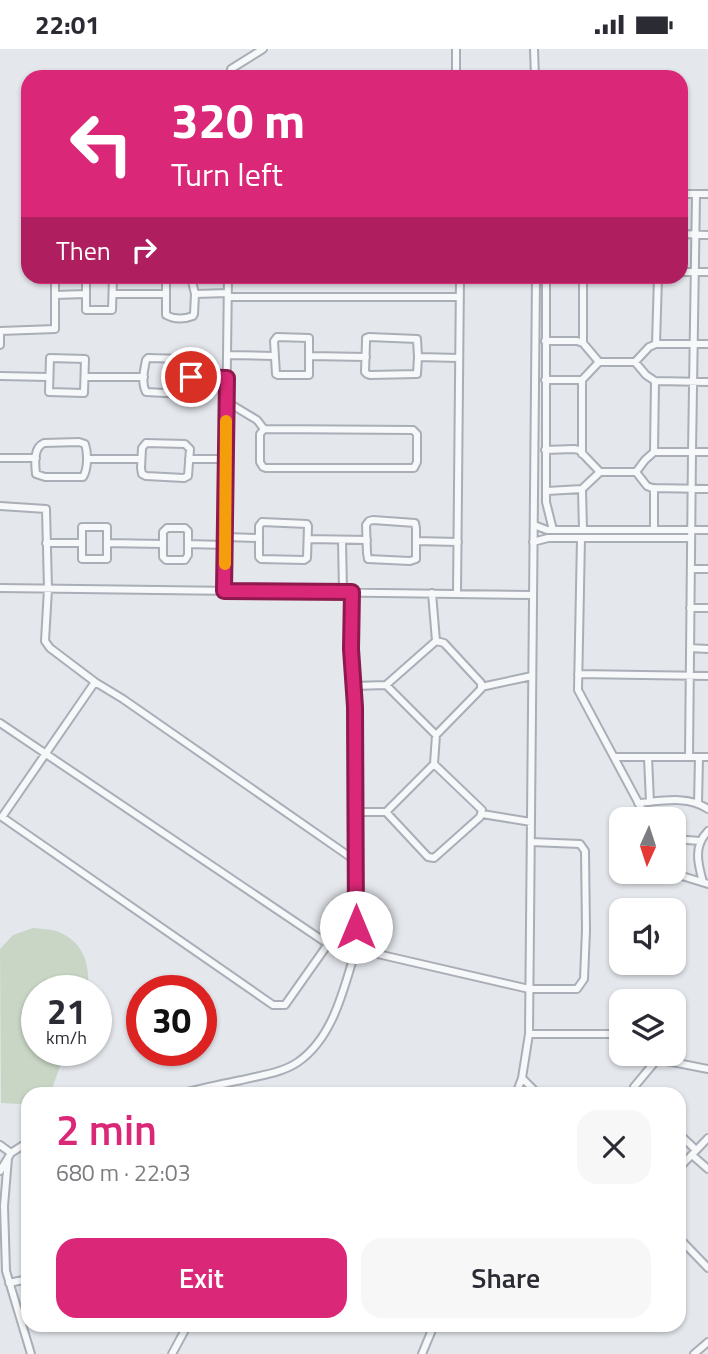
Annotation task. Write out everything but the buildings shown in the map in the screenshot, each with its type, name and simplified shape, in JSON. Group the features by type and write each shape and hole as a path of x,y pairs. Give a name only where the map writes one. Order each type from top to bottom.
{"street":[{"path":"230,70 263,49"},
{"path":"456,49 456,70"},
{"path":"534,49 535,70"},
{"path":"688,194 708,194"},
{"path":"689,757 696,194"},
{"path":"688,234 708,235"},
{"path":"688,272 708,272"},
{"path":"0,345 0,331 55,329 55,284"},
{"path":"86,284 86,310 113,310 113,284"},
{"path":"167,284 166,316 184,319 194,314 192,284"},
{"path":"224,591 228,284"},
{"path":"457,594 460,284"},
{"path":"519,1087 523,1077 529,1034 536,284"},
{"path":"546,284 546,502 553,530"},
{"path":"583,284 583,343"},
{"path":"656,344 657,284"},
{"path":"55,295 86,294"},
{"path":"113,294 166,294"},
{"path":"194,294 459,297"},
{"path":"369,337 414,337 418,342 416,374 370,375 365,372 366,357 366,338 369,337"},
{"path":"275,338 309,338 309,375 276,374 274,356 275,338"},
{"path":"545,341 583,343 599,362"},
{"path":"582,454 582,380 599,362 635,362 649,347 656,344 708,344"},
{"path":"227,355 274,356"},
{"path":"310,356 366,357"},
{"path":"418,357 459,358"},
{"path":"50,358 85,359 84,393 49,392 49,377 50,358"},
{"path":"151,358 184,359 191,363 191,387 188,393 146,392 144,377 146,360 151,358"},
{"path":"635,362 655,381 708,381"},
{"path":"0,376 49,377"},
{"path":"85,377 144,377"},
{"path":"191,377 227,378"},
{"path":"545,380 582,380"},
{"path":"654,452 655,381"},
{"path":"227,403 257,420 264,429"},
{"path":"264,429 413,430 417,434 417,462 414,468 263,467 260,462 260,434 264,429"},
{"path":"79,442 86,445 86,459 83,477 37,476 35,472 38,447 44,443 79,442"},
{"path":"146,443 185,444 190,449 190,459 188,476 184,478 146,477 142,474 142,447 146,443"},
{"path":"545,450 574,449 600,472"},
{"path":"636,472 654,452 708,452"},
{"path":"0,458 36,458"},
{"path":"86,459 141,459"},
{"path":"190,459 226,460"},
{"path":"547,491 582,489 600,472 636,472"},
{"path":"636,472 647,486 654,488 708,489"},
{"path":"654,488 654,530"},
{"path":"582,489 583,530"},
{"path":"0,506 46,509 46,645 95,682 356,861"},
{"path":"369,521 415,523 415,559 368,559 367,540 366,525 369,521"},
{"path":"262,522 304,523 308,526 307,555 304,560 261,559 258,555 258,538 262,522"},
{"path":"534,525 547,530 708,530"},
{"path":"82,527 107,527 107,543 107,559 82,559 82,527"},
{"path":"167,528 187,529 188,544 185,560 164,559 163,532 167,528"},
{"path":"188,544 258,538"},
{"path":"533,542 548,538 691,538"},
{"path":"581,538 578,690 640,807"},
{"path":"308,539 367,540"},
{"path":"342,540 343,591"},
{"path":"416,541 458,542"},
{"path":"46,543 82,543"},
{"path":"107,543 163,544"},
{"path":"691,569 708,569"},
{"path":"0,587 533,595"},
{"path":"210,1087 286,1069 312,1050 338,1007 356,949 352,592"},
{"path":"432,593 436,641"},
{"path":"690,608 708,608"},
{"path":"354,686 386,685 436,641"},
{"path":"356,812 386,812 434,764 436,735 481,689 481,683 444,643 436,641"},
{"path":"690,648 708,649"},
{"path":"578,674 708,676"},
{"path":"481,687 532,676"},
{"path":"95,682 1,818 273,1005 285,1005 328,944"},
{"path":"386,685 436,735"},
{"path":"0,723 328,944 529,989 577,989 584,979 585,851 580,844 531,842"},
{"path":"614,757 708,757"},
{"path":"648,757 650,802"},
{"path":"698,804 699,757"},
{"path":"434,764 482,810 482,814"},
{"path":"638,803 688,801 708,809"},
{"path":"386,812 428,857 434,858 482,814"},
{"path":"482,814 531,822"},
{"path":"706,883 699,867 698,846 708,831"},
{"path":"686,840 700,841"},
{"path":"686,877 706,883"},
{"path":"529,1034 609,1034"},
{"path":"686,1065 708,1069"},
{"path":"634,1087 648,1066"},
{"path":"523,1077 532,1087"},
{"path":"686,1161 708,1137"},
{"path":"686,1142 708,1169"},
{"path":"0,1145 10,1155"},
{"path":"0,1171 10,1155 21,1147"},
{"path":"10,1155 4,1206 6,1271 21,1322"},
{"path":"686,1245 708,1268"},
{"path":"0,1261 6,1271"},
{"path":"9,1283 21,1280"},
{"path":"24,1332 31,1354"},
{"path":"172,1354 184,1332"},
{"path":"422,1354 430,1332"},
{"path":"694,1354 708,1342"}],"green space":[{"path":"33,928 56,931 79,947 88,971 88,975 21,975 21,1066 60,1066 53,1087 21,1087 19,1104 1,1103 0,949 13,935"}],"slow traffic":[{"path":"225,564 226,421"}],"route":[{"path":"191,377 227,378 224,591 352,592 356,927"}]}
